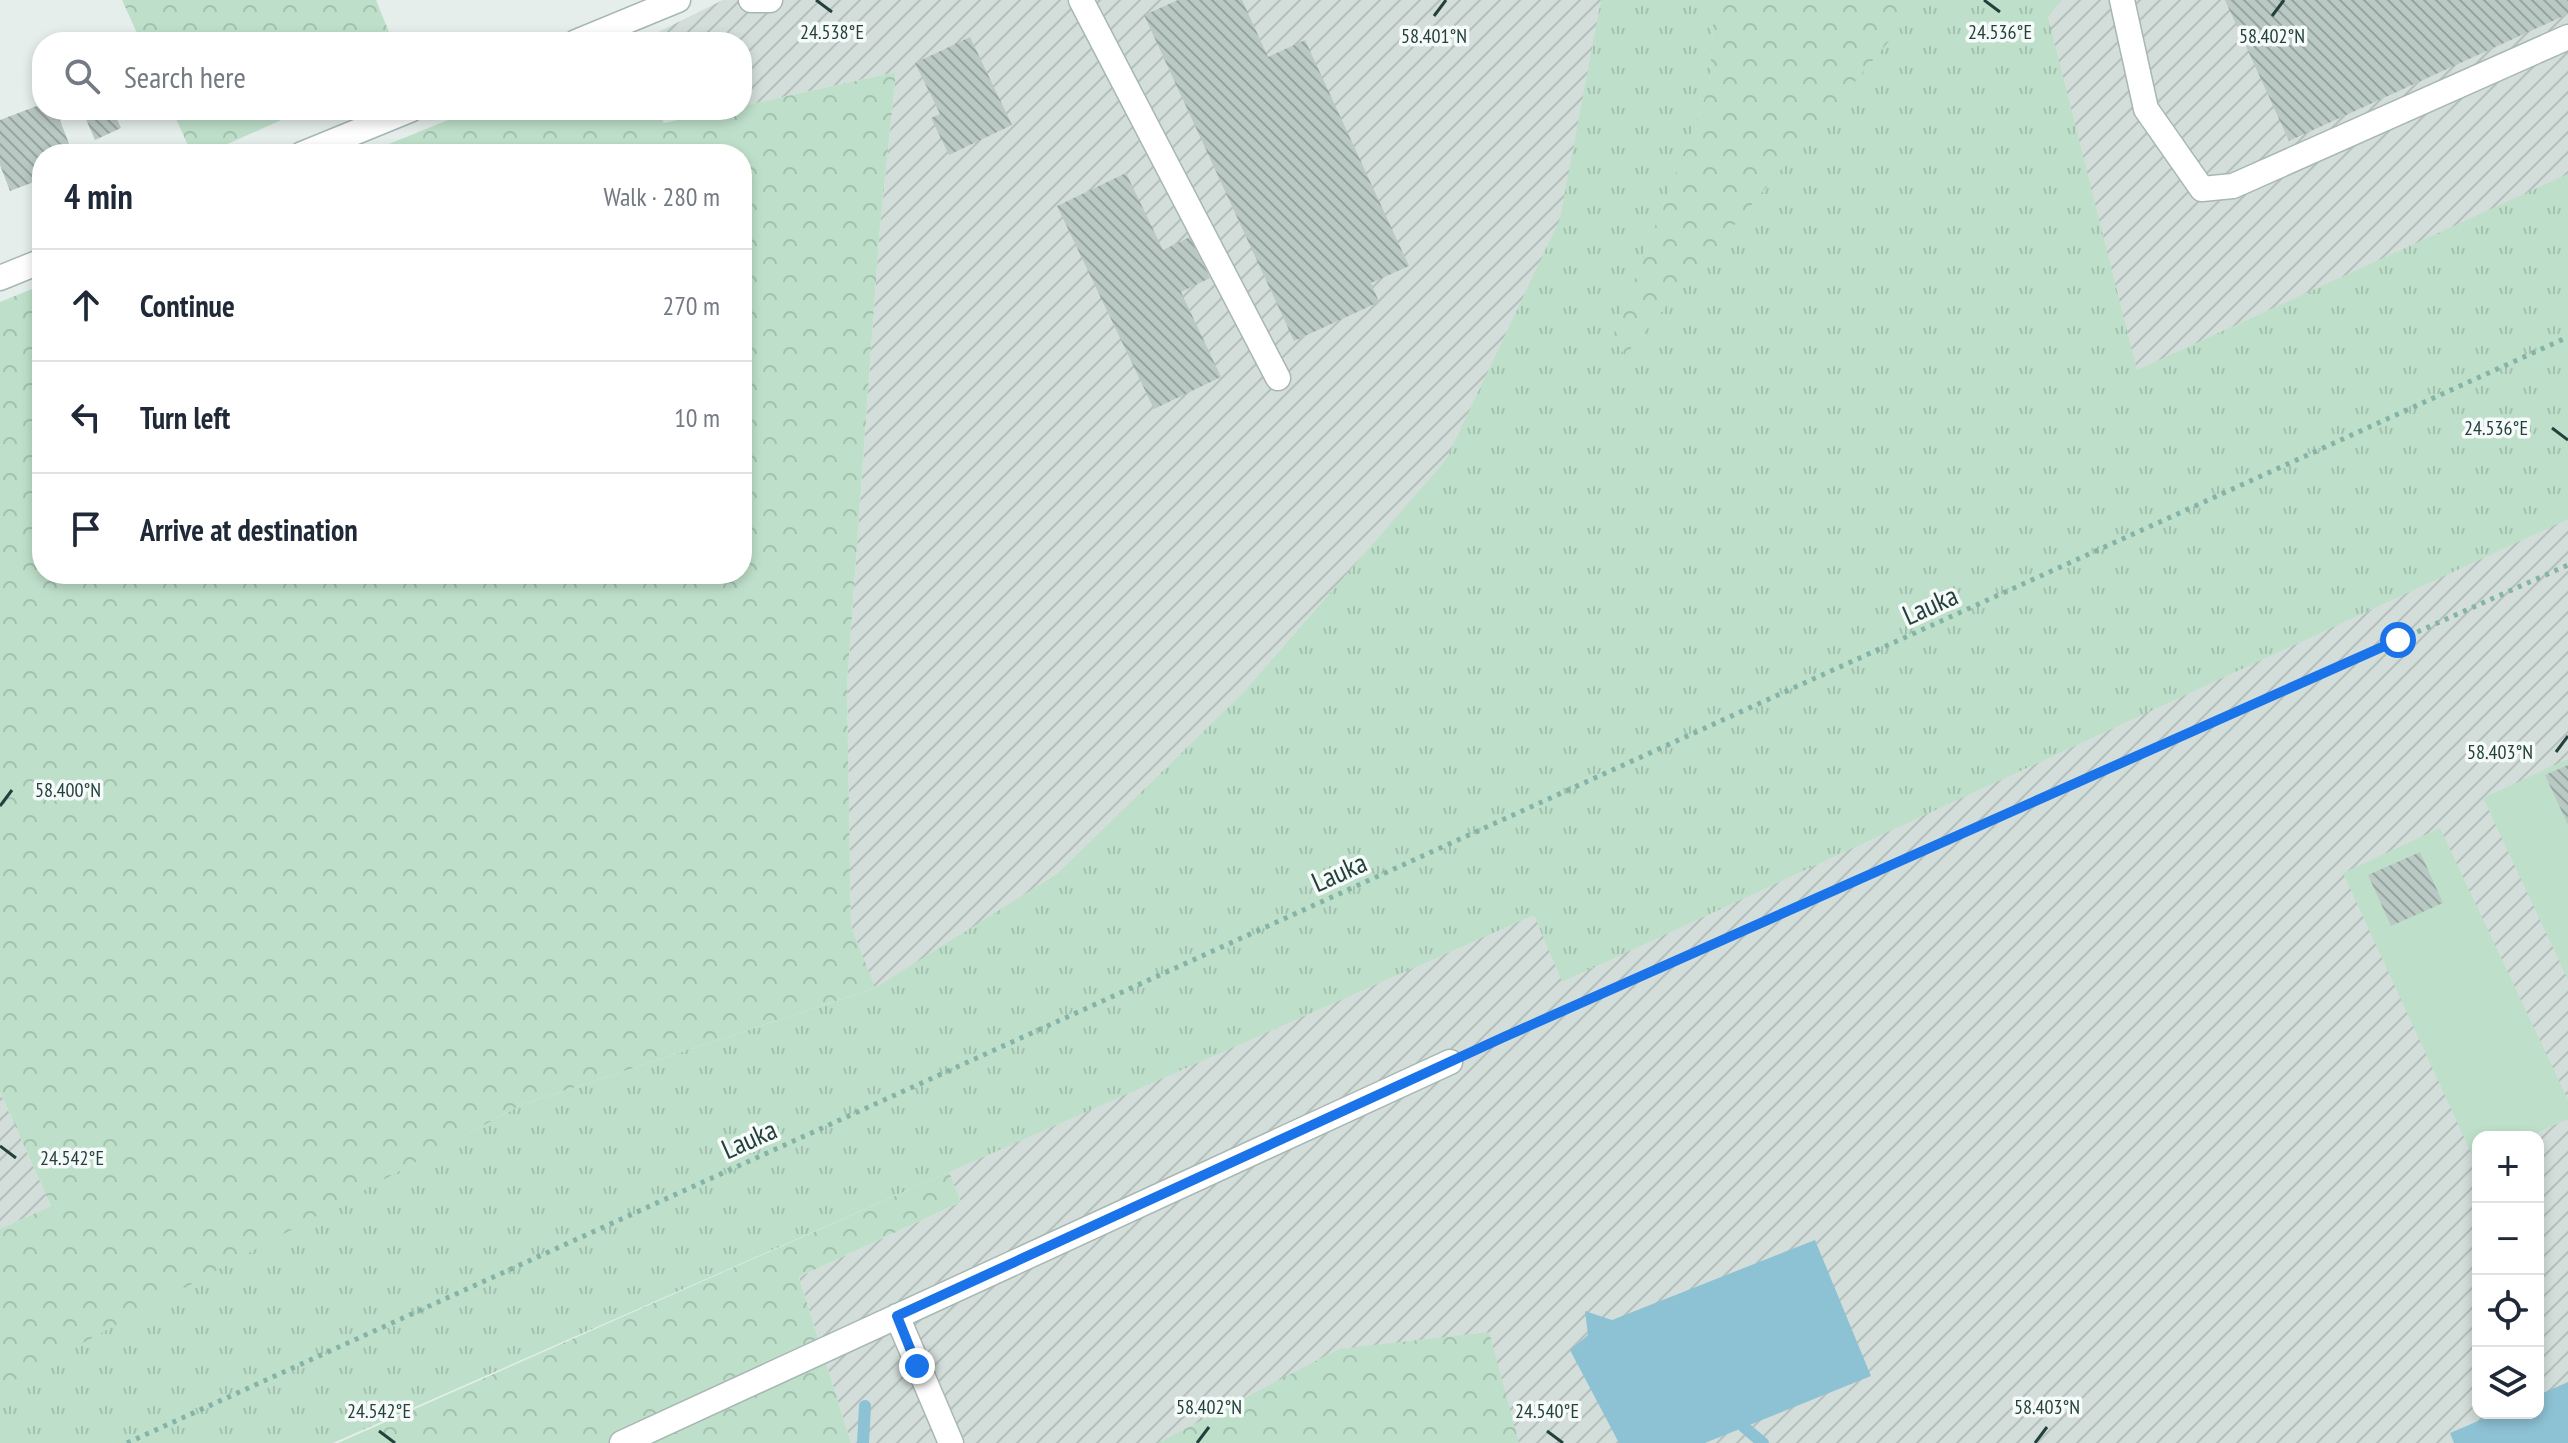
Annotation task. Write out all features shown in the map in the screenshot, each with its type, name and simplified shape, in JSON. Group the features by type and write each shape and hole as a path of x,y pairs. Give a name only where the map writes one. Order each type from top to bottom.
{"street":[{"path":"600,32 678,0"},
{"path":"751,0 770,0"},
{"path":"1081,0 1278,378"},
{"path":"2122,0 2146,109 2202,189 2233,186 2568,37"},
{"path":"327,144 385,120"},
{"path":"0,278 32,265"},
{"path":"622,1443 1450,1062"},
{"path":"897,1316 951,1443"}],"path":[{"name":"Lauka","path":"127,1443 2568,337"},
{"path":"1450,1062 2568,565"}],"shaded area":[{"path":"723,0 2568,0 2568,1443 851,1443 799,1277 961,1202 889,1028 851,926 847,686 879,238 896,72 752,104 752,32 658,32"},
{"path":"0,1092 51,1206 0,1229"}],"green space":[{"path":"122,0 376,0 389,32 136,32"},
{"path":"1601,0 1715,0 1709,87 1612,338 1625,355 1899,28 1908,0 2061,0 2048,17 2137,370 2568,174 2568,519 1562,982 1534,915 333,1443 0,1443 0,1386 521,1105 875,988 1057,874 1243,693 1446,460 1560,219"},
{"path":"1715,0 1908,0 1900,28 1625,355 1612,338 1709,87"},
{"path":"896,72 879,238 847,686 851,926 875,988 521,1105 0,1388 0,1229 51,1206 0,1092 0,302 32,289 32,584 752,584 752,144 389,144 448,120 662,120 664,123 678,120 752,120 752,104"},
{"path":"177,120 282,120 228,144 187,144"},
{"path":"2568,759 2568,980 2483,798"},
{"path":"2440,828 2568,1100 2568,1119 2541,1131 2472,1131 2472,1154 2343,873"},
{"path":"949,1172 961,1202 799,1277 851,1443 338,1443"},
{"path":"1489,1332 1519,1443 1158,1443 1339,1349"}],"water":[{"path":"1815,1240 1871,1376 1705,1443 1619,1443 1570,1350 1588,1335 1585,1311 1612,1320"},
{"path":"2568,1382 2568,1443 2454,1443 2450,1433 2483,1419 2544,1419 2544,1392"}],"building":[{"path":"1178,0 1242,0 1268,57 1305,40 1409,266 1371,283 1379,302 1294,341 1144,15"},
{"path":"2225,0 2568,0 2568,14 2289,141"},
{"path":"970,37 1012,125 949,155 931,118 940,114 915,63"},
{"path":"32,108 32,120 60,120 69,144 32,144 32,183 10,191 0,165 0,120"},
{"path":"86,120 117,120 121,128 95,140"},
{"path":"1126,173 1163,250 1190,237 1210,278 1181,292 1221,377 1154,409 1057,206"},
{"path":"2568,765 2568,825 2545,775"},
{"path":"2420,852 2443,903 2391,926 2368,875"}],"waterway":[{"path":"863,1443 865,1406"},
{"path":"1744,1427 1763,1443"}],"route":[{"path":"917,1366 897,1316 1504,1037 2398,640"}]}
